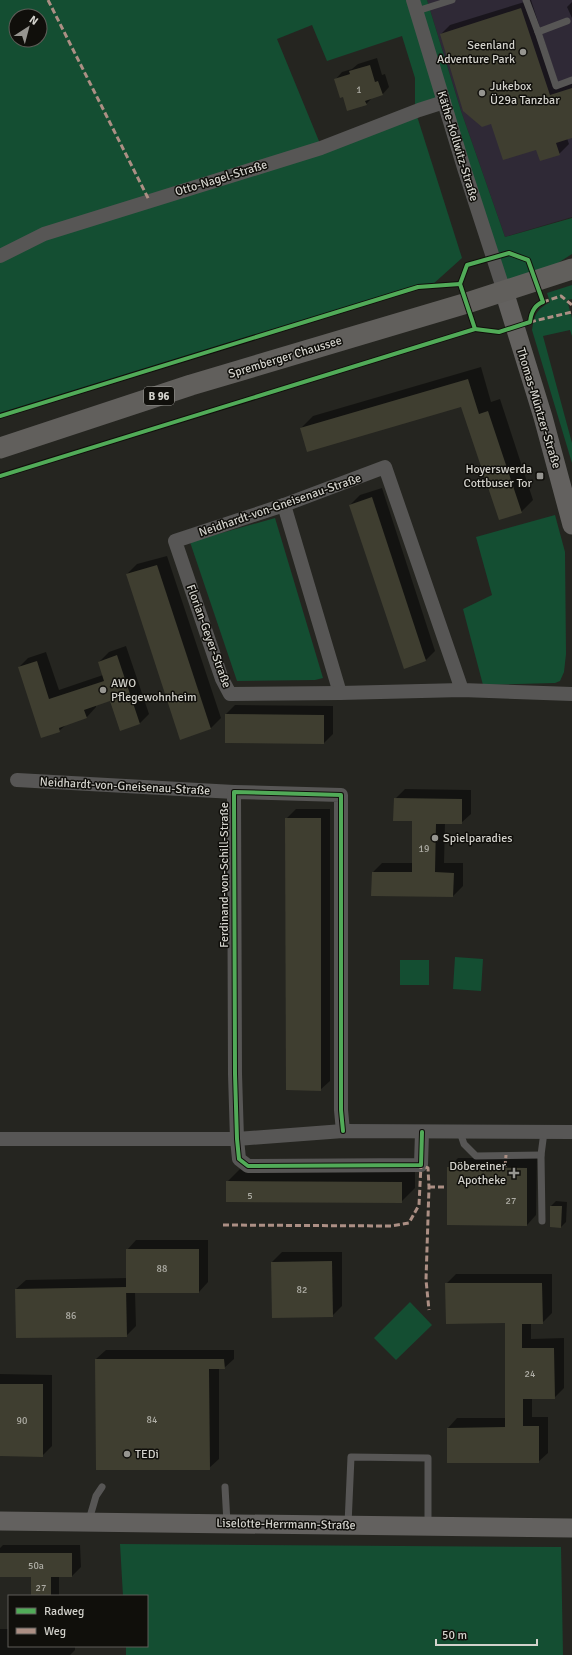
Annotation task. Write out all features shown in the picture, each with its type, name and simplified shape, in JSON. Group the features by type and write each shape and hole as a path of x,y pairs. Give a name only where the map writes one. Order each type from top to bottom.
{"main road":[{"name":"Spremberger Chaussee","path":"0,448 191,385 504,291 572,268"}],"street":[{"name":"Käthe-Kollwitz-Straße","path":"415,6 504,291"},
{"name":"Otto-Nagel-Straße","path":"0,256 44,234 322,148 419,110 444,102"},
{"name":"Thomas-Müntzer-Straße","path":"504,291 543,416 572,525"},
{"name":"Neidhardt-von-Gneisenau-Straße","path":"175,541 284,505 385,467 462,690"},
{"path":"284,505 340,693"},
{"name":"Florian-Geyer-Straße","path":"175,541 222,679 230,694 462,690 572,694"},
{"name":"Neidhardt-von-Gneisenau-Straße","path":"16,780 234,792"},
{"name":"Ferdinand-von-Schill-Straße","path":"343,1131 341,1110 341,795 234,792 237,1139 239,1159 248,1166 421,1165 422,1132"},
{"path":"0,1139 237,1139 343,1131 572,1132"},
{"name":"Liselotte-Herrmann-Straße","path":"0,1521 348,1524 572,1528"}],"lane":[{"path":"415,6 452,0"},
{"path":"526,0 556,86 572,80"},
{"path":"538,32 567,21"},
{"path":"460,1132 464,1144 476,1156 541,1154"},
{"path":"542,1221 541,1154 544,1132"},
{"path":"348,1524 351,1457 428,1458 428,1526"},
{"path":"225,1487 227,1523"},
{"path":"89,1521 96,1496 102,1488"}],"shaded area":[{"path":"427,0 572,0 572,217 505,237 461,111"}],"green space":[{"path":"0,0 412,0 443,101 415,110 415,78 402,36 327,61 312,25 277,39 321,146 0,255"},
{"path":"414,0 427,0 461,111 505,237 572,218 572,254 531,280 505,288"},
{"path":"416,113 462,258 432,285 0,415 0,258 16,250"},
{"path":"572,285 572,299 567,300 572,318 572,336 570,330 543,336 572,443 572,463 532,330 537,313 550,302 547,293"},
{"path":"555,515 565,552 566,654 564,672 560,681 555,683 483,685 463,609 492,595 476,537"},
{"path":"275,518 323,678 315,680 237,681 190,542"},
{"path":"455,957 483,959 481,991 453,989"},
{"path":"400,960 429,960 429,985 400,985"},
{"path":"410,1302 432,1325 396,1360 374,1338"},
{"path":"120,1544 561,1547 563,1655 126,1655 126,1647 148,1647 148,1595 123,1595"}],"building":[{"path":"521,8 550,95 572,88 572,138 556,143 560,155 540,161 536,150 503,160 491,124 482,127 463,111 440,34"},
{"path":"370,65 375,82 378,81 383,95 365,101 367,105 347,111 343,97 340,98 334,79 350,74 349,71"},
{"path":"468,379 479,414 488,411 522,513 499,520 461,407 307,452 300,428"},
{"path":"372,497 426,661 404,669 349,505"},
{"path":"157,565 211,729 180,740 126,574"},
{"name":"AWO Pflegewohnheim","path":"117,655 140,724 120,731 110,701 84,710 87,718 59,728 60,732 41,738 18,667 37,661 49,699 104,681 98,662"},
{"path":"225,714 324,715 324,744 225,743"},
{"path":"394,798 462,799 462,824 436,824 435,872 454,873 453,897 371,896 372,872 412,872 412,821 393,821"},
{"path":"285,818 321,818 321,1091 286,1090"},
{"path":"447,1167 527,1168 527,1226 447,1225"},
{"path":"226,1181 402,1182 402,1203 226,1202"},
{"path":"550,1206 562,1206 561,1228 550,1227"},
{"path":"126,1249 199,1249 199,1293 126,1293"},
{"path":"332,1261 333,1317 272,1318 271,1262"},
{"path":"445,1283 542,1283 543,1324 522,1324 522,1348 554,1348 555,1399 523,1399 523,1426 539,1426 539,1463 447,1463 447,1428 505,1427 505,1323 446,1324"},
{"path":"126,1287 127,1337 16,1338 15,1289"},
{"path":"95,1359 224,1359 225,1369 209,1369 210,1470 96,1470"},
{"path":"0,1384 43,1384 43,1457 0,1456"},
{"path":"0,1553 72,1553 72,1577 51,1577 51,1595 31,1595 31,1577 0,1577"}],"marked path":[{"path":"48,0 149,200"},
{"path":"543,302 561,296 572,305"},
{"path":"530,322 572,312"},
{"path":"505,1167 506,1155"},
{"path":"223,1225 391,1226 409,1223 419,1205 421,1165 428,1168 429,1187 426,1280 429,1310"},
{"path":"429,1187 447,1187"}],"cycle path":[{"path":"509,253 528,260 543,302 537,305 531,316 530,322 499,332 475,329 460,284 467,265 509,253"},
{"path":"0,416 418,287 460,284"},
{"path":"0,476 475,329"},
{"path":"343,1131 341,1110 341,795 234,792 235,1074 239,1159 248,1166 421,1165 422,1132"}],"place":[{"name":"Seenland Adventure Park","path":"523,52"},
{"name":"Jukebox Ü29a Tanzbar","path":"482,93"},
{"name":"Hoyerswerda Cottbuser Tor","path":"540,476"},
{"name":"AWO Pflegewohnheim","path":"103,690"},
{"name":"Spielparadies","path":"435,838"},
{"name":"Döbereiner Apotheke","path":"514,1173"},
{"name":"TEDi","path":"127,1454"}]}
